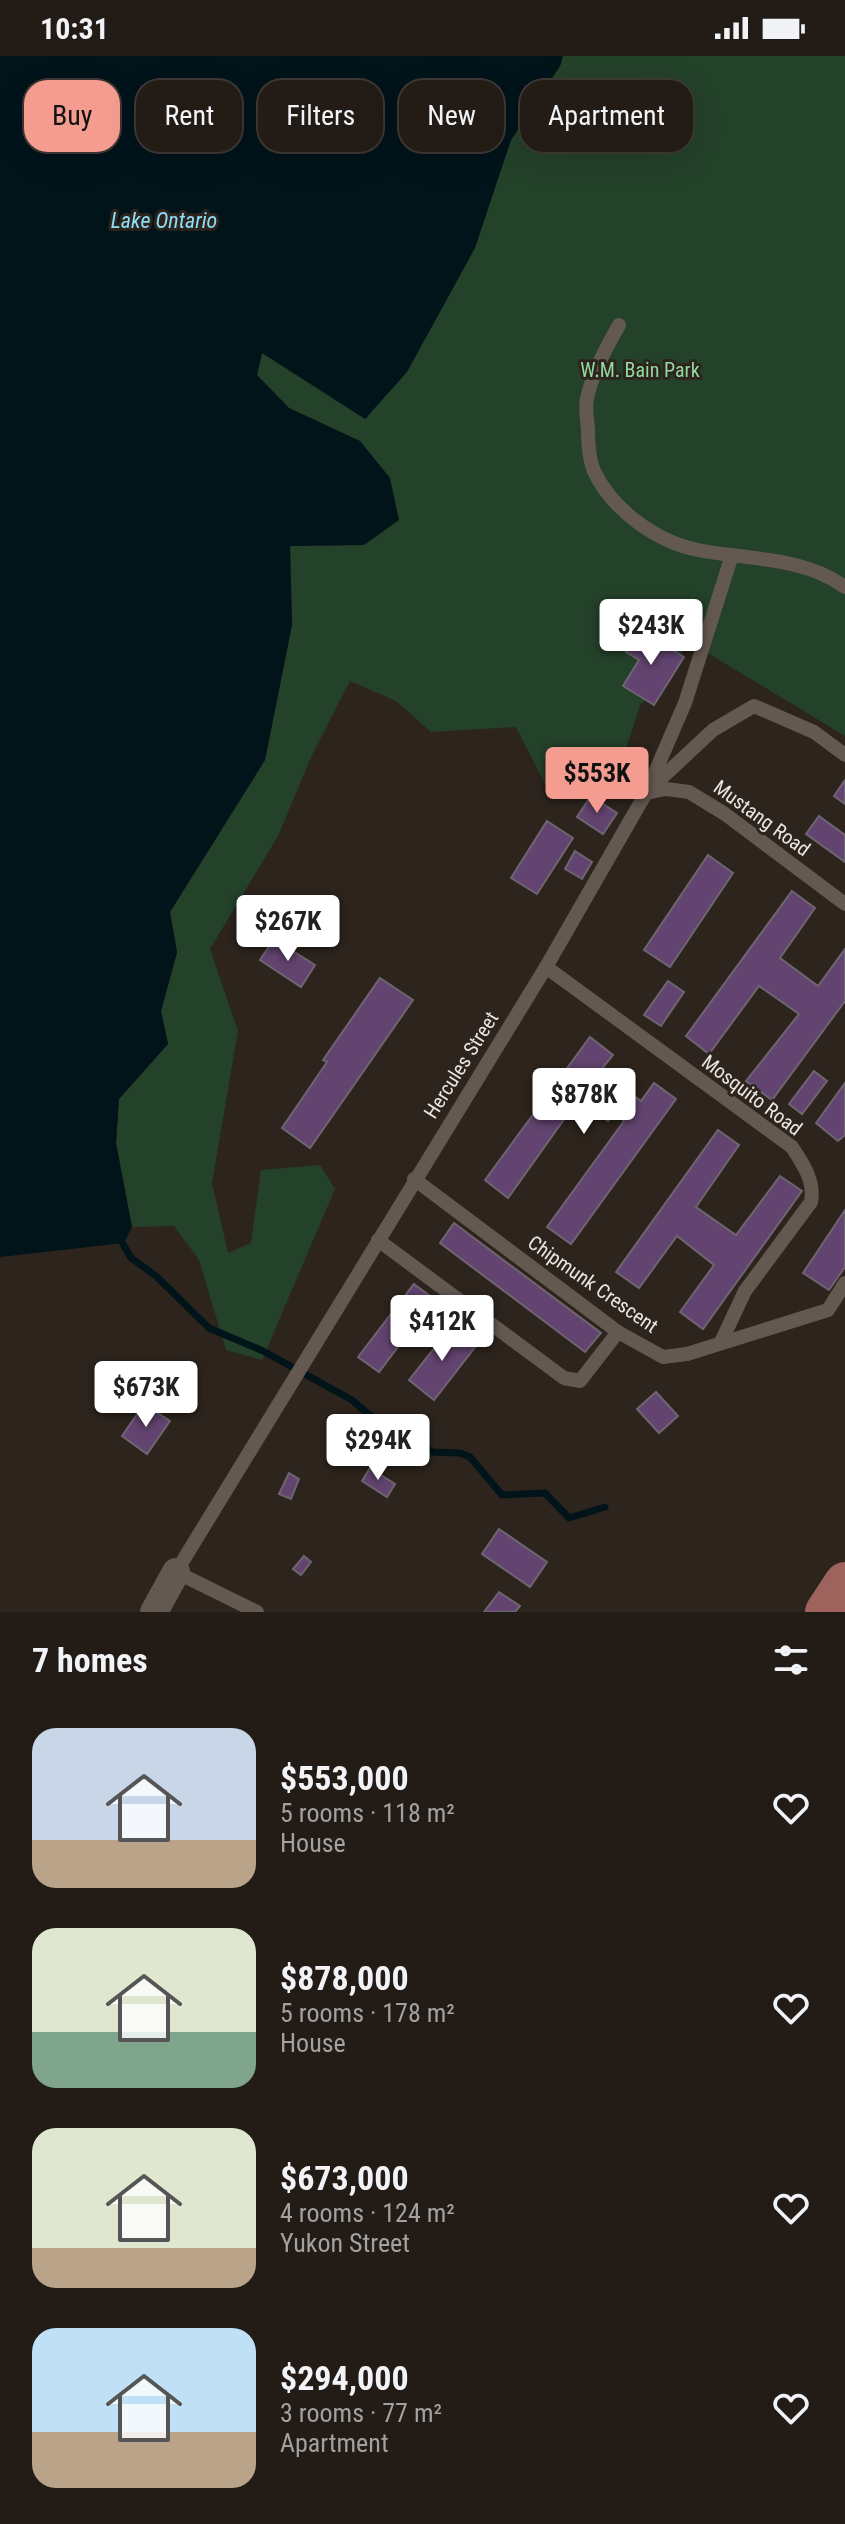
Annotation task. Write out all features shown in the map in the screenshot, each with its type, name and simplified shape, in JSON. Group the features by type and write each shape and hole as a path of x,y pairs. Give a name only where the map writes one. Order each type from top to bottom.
{"main road":[{"path":"826,1612 845,1583"}],"street":[{"path":"154,1612 176,1572"}],"lane":[{"path":"619,325 600,361 586,401 594,471 623,511 655,536 695,550 784,562 835,580 845,587"},
{"name":"Hercules Street","path":"176,1572 546,967 646,793 685,703 732,555"},
{"path":"646,793 713,730 754,706 814,732 845,755"},
{"name":"Mustang Road","path":"646,793 666,789 689,792 725,814 845,904"},
{"name":"Mosquito Road","path":"546,967 792,1147 810,1180 813,1192 811,1202 745,1291 721,1342"},
{"name":"Chipmunk Crescent","path":"414,1179 618,1332 663,1357 687,1354 828,1310 845,1283"},
{"path":"378,1240 564,1378 580,1381 618,1332"},
{"path":"176,1572 257,1612"}],"green space":[{"name":"W.M. Bain Park","path":"563,56 845,56 845,736 688,641 676,664 640,706 612,791 549,792 516,727 431,732 396,701 350,681 312,755 278,836 210,949 238,1031 212,1183 228,1253 251,1243 261,1170 320,1165 335,1189 262,1360 226,1350 199,1260 174,1226 132,1227 116,1143 119,1099 168,1044 161,1011 177,953 170,912 265,760 292,625 290,546 363,545 360,442 289,408 257,375 262,352 366,419 424,340 448,297 511,140 520,126 520,152 693,152 693,80 551,80"}],"water":[{"name":"Lake Ontario","path":"0,56 563,56 551,80 520,80 520,126 511,140 475,248 407,372 365,419 262,353 257,375 289,408 360,441 390,478 399,520 364,545 290,546 292,625 265,760 170,912 177,952 161,1011 168,1044 119,1099 116,1143 132,1227 124,1243 0,1257"}],"building":[{"path":"640,630 684,657 654,705 623,686 639,660 626,652"},
{"path":"845,780 845,804 834,796"},
{"path":"591,796 617,813 603,834 577,817"},
{"path":"819,816 845,835 845,862 806,834"},
{"path":"547,821 573,838 537,894 511,878"},
{"path":"575,851 592,862 582,879 565,869"},
{"path":"708,855 733,873 670,967 644,950"},
{"path":"792,891 815,908 780,958 818,986 845,949 845,1001 772,1100 746,1081 799,1014 759,986 709,1054 686,1036"},
{"path":"274,939 315,965 301,987 260,960"},
{"path":"380,978 413,1000 310,1148 282,1128 327,1062 323,1060"},
{"path":"668,981 684,992 661,1026 644,1015"},
{"path":"590,1037 613,1055 600,1071 641,1101 654,1083 676,1099 571,1244 547,1227 624,1121 614,1113 608,1121 589,1108 596,1099 585,1090 508,1198 485,1180"},
{"path":"814,1071 827,1081 802,1114 789,1104"},
{"path":"845,1083 845,1135 838,1141 816,1123"},
{"path":"718,1130 739,1145 696,1207 736,1235 780,1176 802,1191 703,1329 680,1312 714,1265 677,1236 639,1288 616,1272"},
{"path":"845,1210 845,1267 829,1290 803,1273"},
{"path":"454,1223 601,1333 585,1352 440,1243"},
{"path":"414,1284 434,1299 379,1372 358,1357"},
{"path":"451,1327 476,1346 434,1400 409,1380"},
{"path":"656,1392 678,1416 659,1433 637,1409"},
{"path":"144,1404 170,1421 147,1454 122,1436"},
{"path":"370,1468 395,1484 387,1497 362,1481"},
{"path":"289,1473 299,1479 291,1499 279,1494"},
{"path":"499,1529 547,1562 530,1587 482,1554"},
{"path":"304,1556 311,1562 301,1575 293,1569"},
{"path":"499,1592 520,1606 515,1612 484,1612"}],"waterway":[{"path":"119,1237 131,1258 156,1276 209,1328 263,1351 352,1400 383,1422 394,1420 403,1424 422,1446 432,1452 460,1453 470,1457 502,1495 545,1493 569,1518 605,1507"}]}
